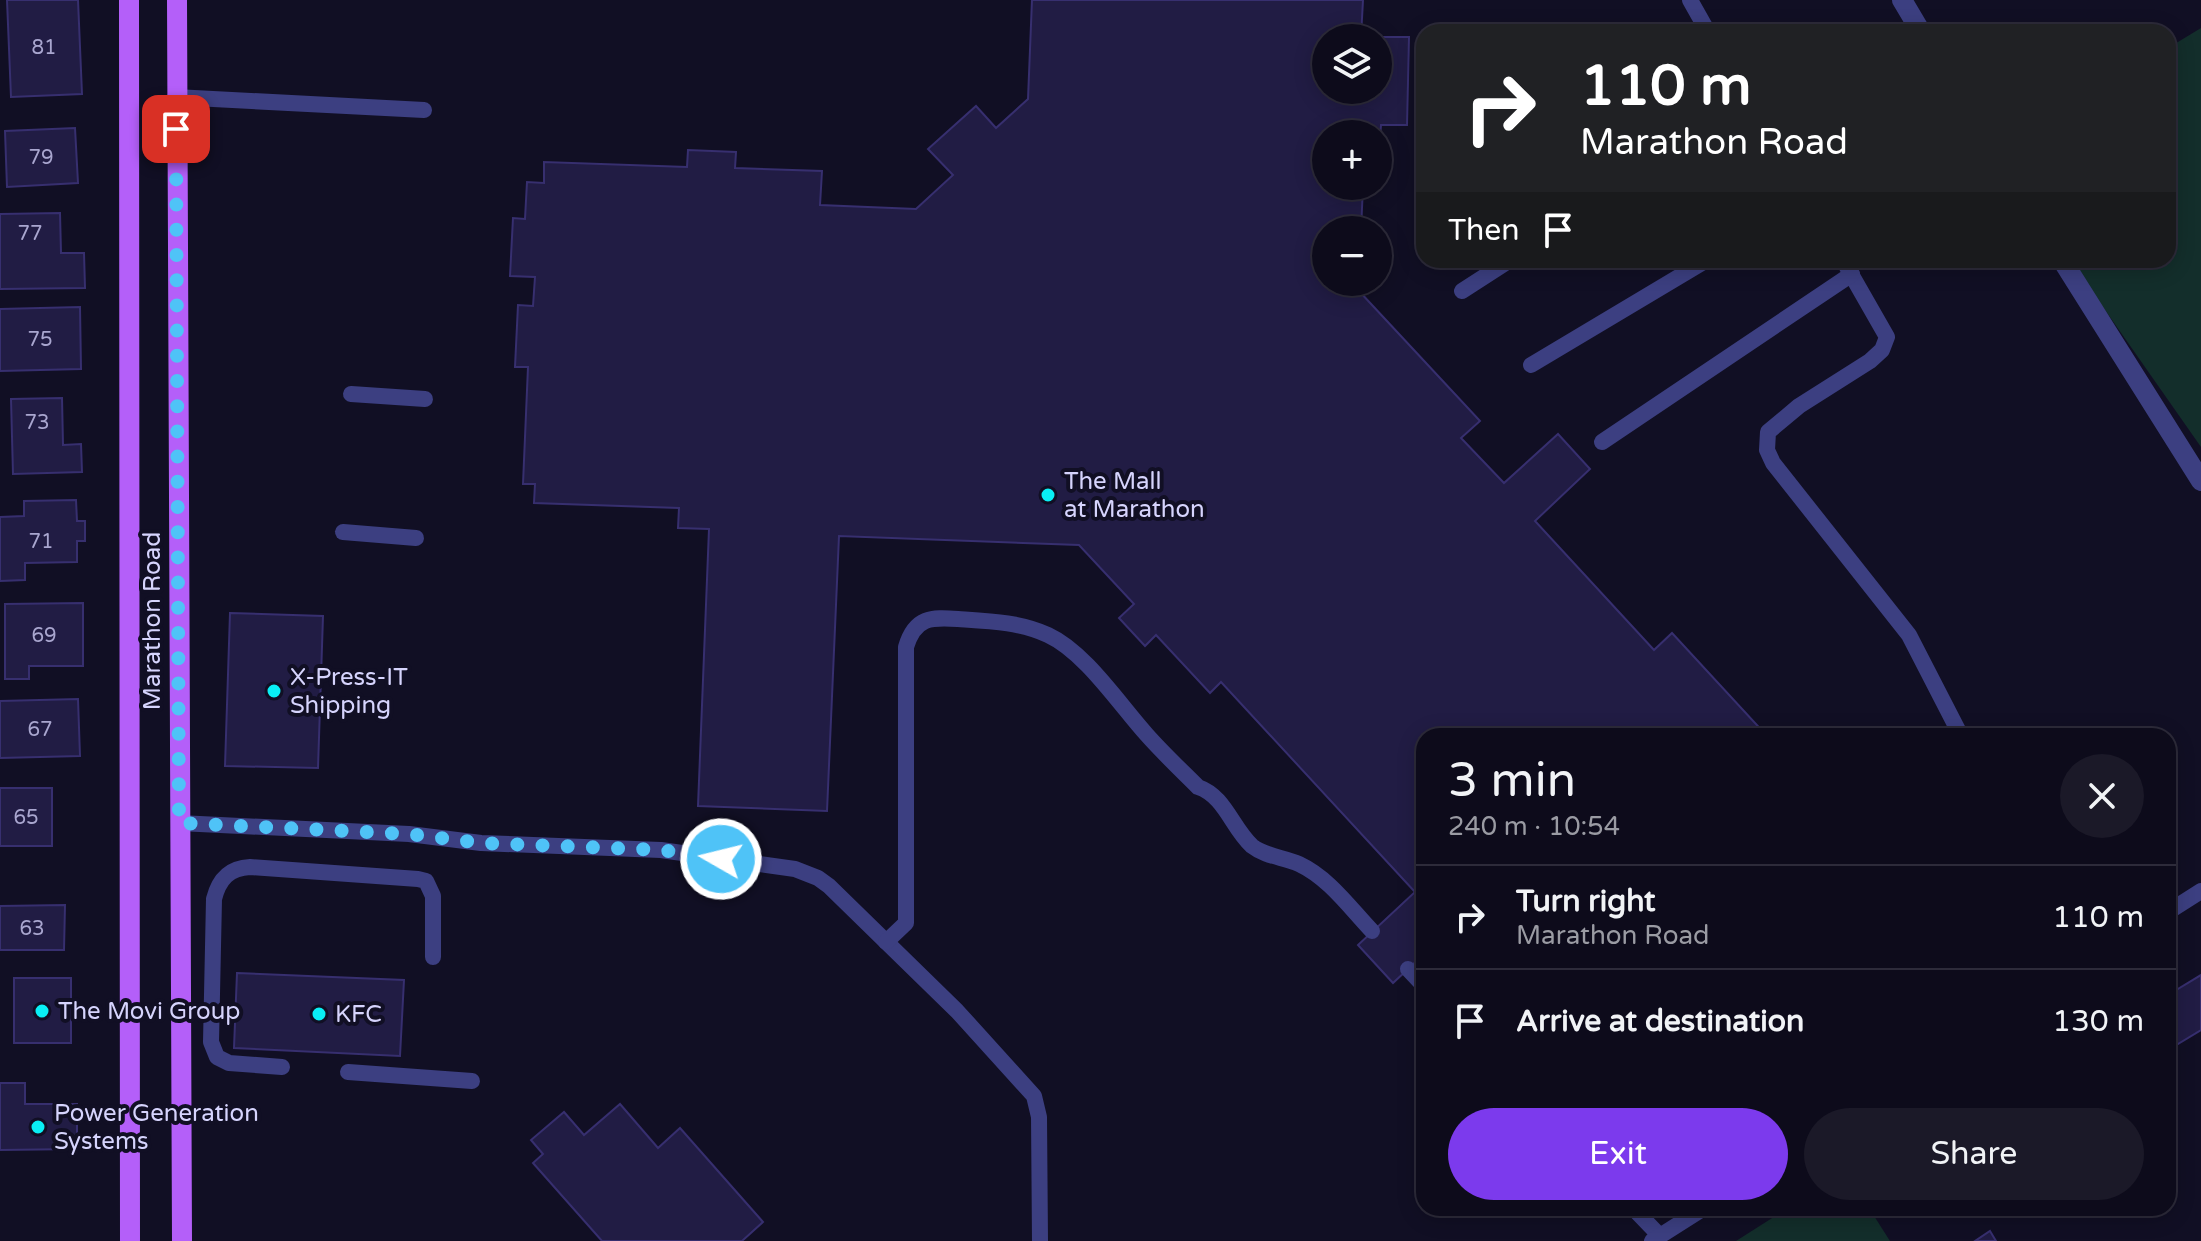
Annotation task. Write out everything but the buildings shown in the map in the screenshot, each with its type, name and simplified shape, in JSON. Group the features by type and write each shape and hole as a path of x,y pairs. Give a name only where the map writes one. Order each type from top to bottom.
{"main road":[{"name":"Marathon Road","path":"129,0 130,1241"},
{"name":"Marathon Road","path":"177,0 182,1241"}],"street":[{"path":"1902,0 1916,24"},
{"path":"2067,268 2201,481"}],"lane":[{"path":"1690,0 1701,24"},
{"path":"175,97 424,110"},
{"path":"1462,291 1498,268"},
{"path":"1531,365 1694,268"},
{"path":"1602,442 1847,268"},
{"path":"1849,268 1887,337 1882,350 1870,361 1799,406 1768,432 1767,450 1773,463 1909,635 1957,728"},
{"path":"351,394 425,399"},
{"path":"343,532 416,538"},
{"path":"886,942 906,923 906,647 910,632 919,623 944,618 1025,626 1068,646 1147,735 1198,787 1209,791 1218,800 1253,846 1299,864 1316,876 1330,886 1372,931"},
{"path":"179,823 409,834 481,843 661,850 795,869 818,878 957,1011 1034,1096 1039,1117 1040,1241"},
{"path":"282,1067 229,1063 217,1057 211,1042 214,899 226,874 250,867 426,881 433,896 433,957"},
{"path":"2176,907 2201,891"},
{"path":"1408,969 1416,978"},
{"path":"348,1072 472,1081"},
{"path":"1639,1216 1656,1239 1692,1216"}],"green space":[{"path":"2201,28 2201,447 2076,268 2176,268 2176,43"},
{"path":"1775,1216 1874,1216 1890,1241 1736,1241"}],"place":[{"name":"The Mall at Marathon","path":"1048,495"},
{"name":"X-Press-IT Shipping","path":"274,691"},
{"name":"The Movi Group","path":"42,1011"},
{"name":"KFC","path":"319,1014"},
{"name":"Power Generation Systems","path":"38,1127"}],"route":[{"path":"176,129 179,823 409,834 481,843 661,850 721,859"}]}
